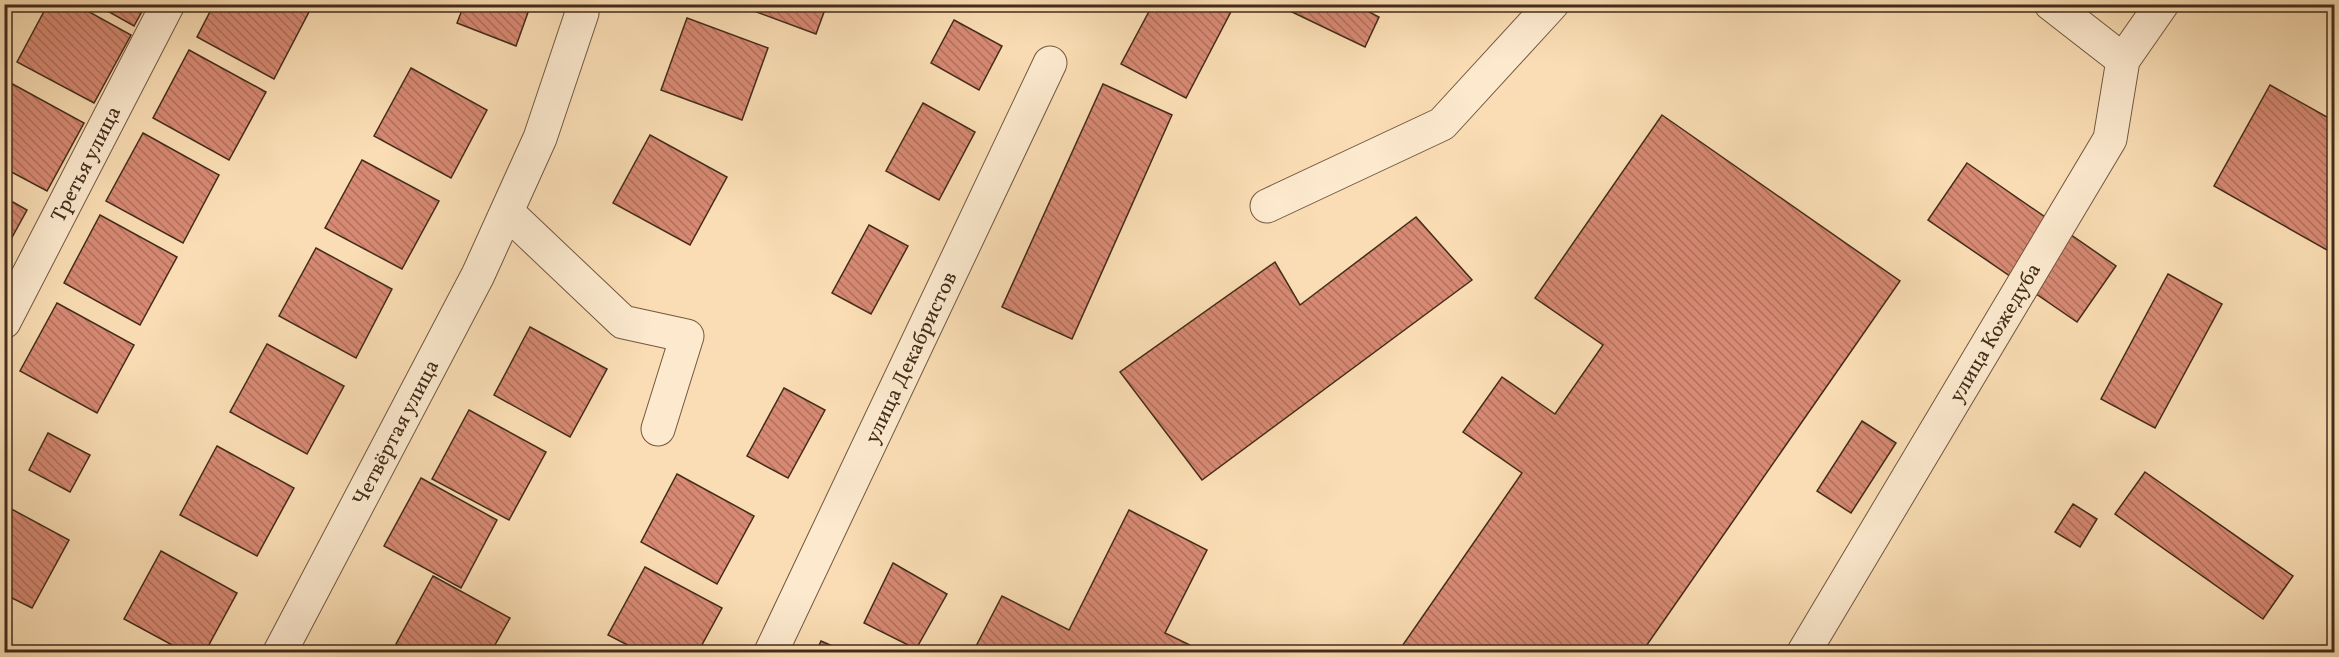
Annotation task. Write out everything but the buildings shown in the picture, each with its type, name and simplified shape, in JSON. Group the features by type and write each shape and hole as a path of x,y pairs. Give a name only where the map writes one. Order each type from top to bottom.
{"street":[{"name":"Третья улица","path":"4,322 168,4"},
{"name":"Четвёртая улица","path":"280,652 478,275 540,138 582,13 579,4"},
{"path":"1267,206 1442,124 1552,4"},
{"path":"2050,4 2123,60"},
{"name":"улица Кожедуба","path":"1804,652 2110,139 2123,60 2162,4"},
{"name":"улица Декабристов","path":"771,652 1050,63"},
{"path":"507,212 623,322 687,336 658,429"}]}
